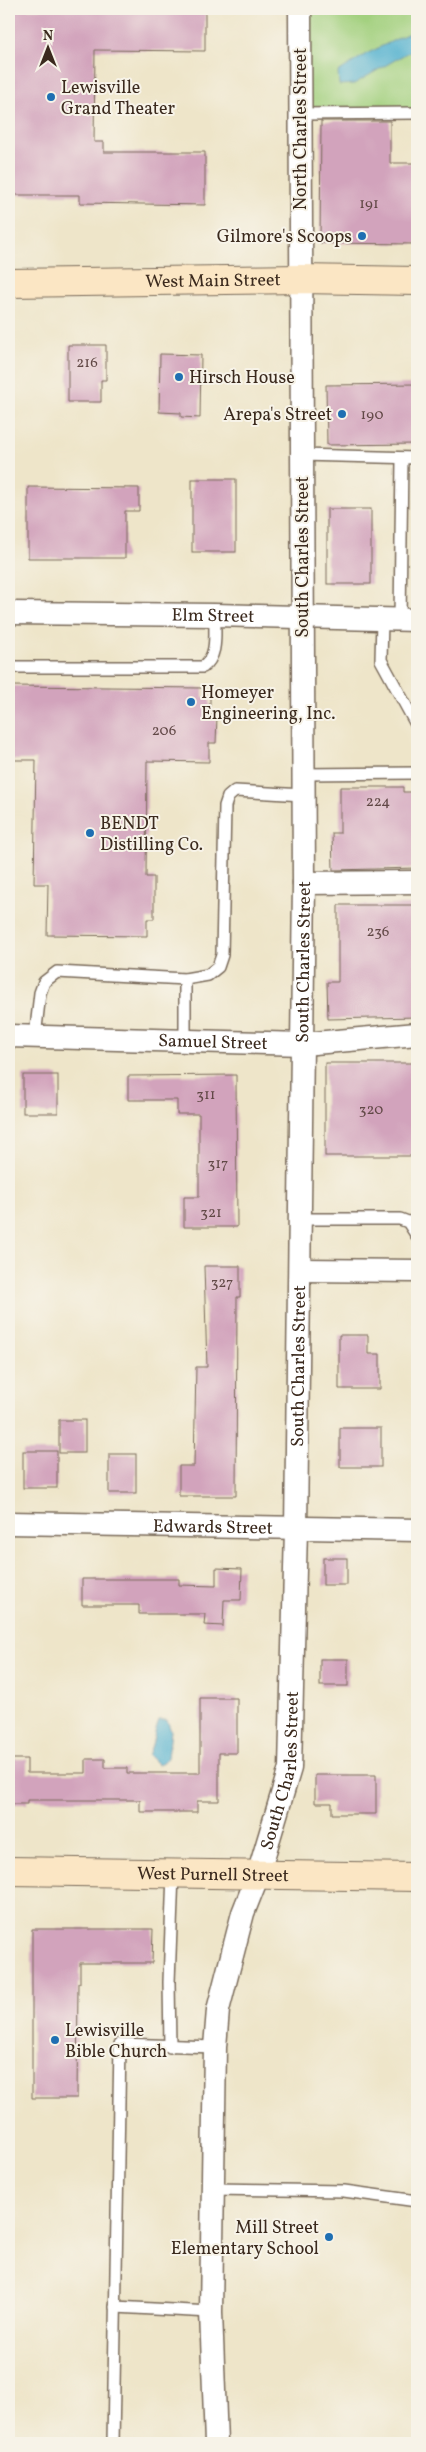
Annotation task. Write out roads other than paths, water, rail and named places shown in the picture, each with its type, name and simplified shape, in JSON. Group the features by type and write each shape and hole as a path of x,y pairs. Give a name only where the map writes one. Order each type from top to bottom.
{"main road":[{"name":"West Main Street","path":"9,283 300,279 417,281"},
{"name":"West Purnell Street","path":"9,1871 417,1877"}],"street":[{"name":"North Charles Street","path":"300,9 300,279"},
{"name":"South Charles Street","path":"216,2443 211,2312 215,2047 218,2010 243,1913 258,1875 290,1768 296,1528 303,1044 303,618 300,279"},
{"name":"Elm Street","path":"9,613 215,615 400,620"},
{"path":"304,883 417,882"},
{"name":"Samuel Street","path":"9,1036 303,1044 417,1034"},
{"path":"300,1270 417,1271"},
{"name":"Edwards Street","path":"9,1523 417,1530"}],"lane":[{"path":"300,114 417,114"},
{"path":"301,455 417,458"},
{"path":"402,458 400,620 380,660 417,726"},
{"path":"9,667 203,667 211,661 214,653 215,615"},
{"path":"35,1037 40,993 44,982 57,972 185,979 208,975 218,967 222,955 225,806 228,797 234,791 417,773"},
{"path":"184,1041 185,979"},
{"path":"300,1219 400,1219 408,1222 417,1236"},
{"path":"170,2047 169,1982 173,1873"},
{"path":"113,2443 120,2044 215,2047"},
{"path":"213,2189 344,2191 417,2201"},
{"path":"115,2307 211,2312"}],"water":[{"path":"417,29 417,47 354,84 339,85 338,72 366,54"},
{"path":"159,1720 167,1720 171,1731 168,1758 158,1765 148,1755"}],"place":[{"name":"Lewisville Grand Theater","path":"51,97"},
{"name":"Gilmore's Scoops","path":"362,236"},
{"name":"Hirsch House","path":"179,377"},
{"name":"Arepa's Street","path":"342,414"},
{"name":"Homeyer Engineering, Inc.","path":"191,702"},
{"name":"BENDT Distilling Co.","path":"90,833"},
{"name":"Lewisville Bible Church","path":"55,2040"},
{"name":"Mill Street Elementary School","path":"329,2237"}]}
